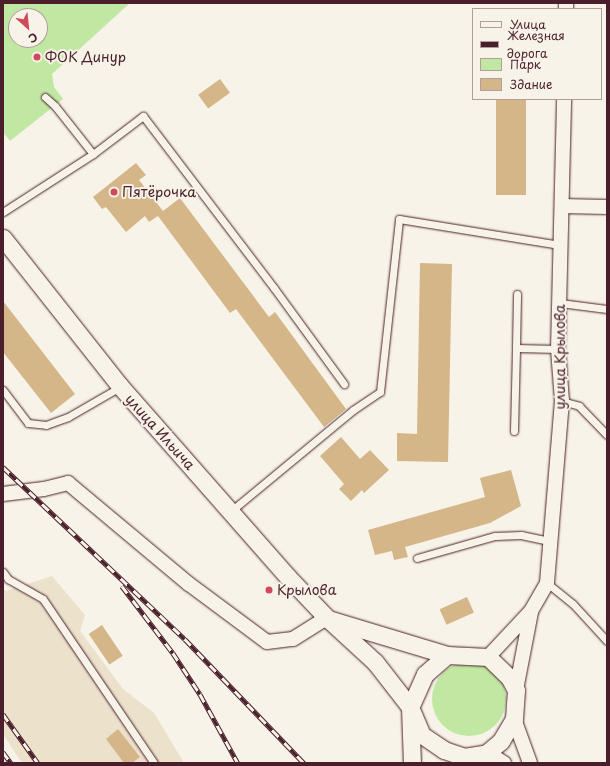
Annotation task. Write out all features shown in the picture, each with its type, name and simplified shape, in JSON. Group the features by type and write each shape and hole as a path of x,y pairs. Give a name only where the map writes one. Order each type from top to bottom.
{"street":[{"name":"улица Крылова","path":"531,611 547,583 562,401 558,349 564,100"},
{"path":"562,206 607,207"},
{"name":"улица Ильича","path":"3,238 120,386 287,576 327,618 375,662 410,707"},
{"path":"3,494 44,489 68,483 189,584 266,642 294,639 327,618"},
{"path":"488,657 531,611"},
{"path":"530,763 514,719 516,690 531,611"},
{"name":"улица Ильича","path":"327,618 447,655"},
{"path":"412,763 410,707 425,674 447,655 488,657 509,677 516,690"},
{"path":"410,707 422,735 444,750 464,757 482,758 504,763"},
{"path":"482,758 501,741 514,719"}],"lane":[{"path":"45,98 55,106 92,154"},
{"path":"3,212 92,154 143,116 274,288 344,384"},
{"path":"230,510 354,410 380,392 399,219 560,245"},
{"path":"514,431 517,294"},
{"path":"560,303 607,309"},
{"path":"516,348 558,349"},
{"path":"3,390 28,423 46,425 68,417 120,386"},
{"path":"562,401 580,406 607,435"},
{"path":"417,558 495,536 521,535 550,541"},
{"path":"3,572 8,579 43,599 154,763"},
{"path":"547,583 572,604 607,640"}],"shaded area":[{"path":"52,576 85,615 80,631 123,689 154,713 184,763 22,763 3,734 3,589 6,591"}],"green space":[{"name":"ФОК Динур","path":"3,3 130,3 52,74 54,87 63,99 10,141 3,132"},
{"path":"469,662 490,668 500,678 506,699 500,720 490,730 469,736 448,730 438,720 432,699 438,678 448,668"}],"building":[{"path":"220,79 230,93 208,109 198,95"},
{"path":"496,100 526,100 526,195 496,195"},
{"path":"136,163 146,175 139,180 163,211 180,198 269,317 275,312 346,409 324,427 236,309 230,313 158,216 149,222 145,216 126,232 106,207 102,209 93,197"},
{"path":"420,263 452,264 448,462 397,461 397,433 417,434"},
{"path":"3,301 75,394 51,413 3,352"},
{"path":"341,437 360,459 370,450 389,470 364,493 362,490 351,501 339,489 344,484 320,456"},
{"path":"511,470 521,506 490,523 405,547 408,557 394,560 392,551 375,555 368,530 485,497 480,478"},
{"path":"467,597 474,613 447,625 440,609"},
{"path":"102,625 123,656 109,665 89,634"},
{"path":"118,729 140,757 132,763 124,763 106,739"}],"railway":[{"path":"3,467 185,639 304,763"},
{"path":"122,586 173,653 200,694 238,763"},
{"path":"3,714 38,763"},
{"path":"3,752 11,763"}],"place":[{"name":"ФОК Динур","path":"37,57"},
{"name":"Пятёрочка","path":"114,192"},
{"name":"Крылова","path":"269,590"}]}
